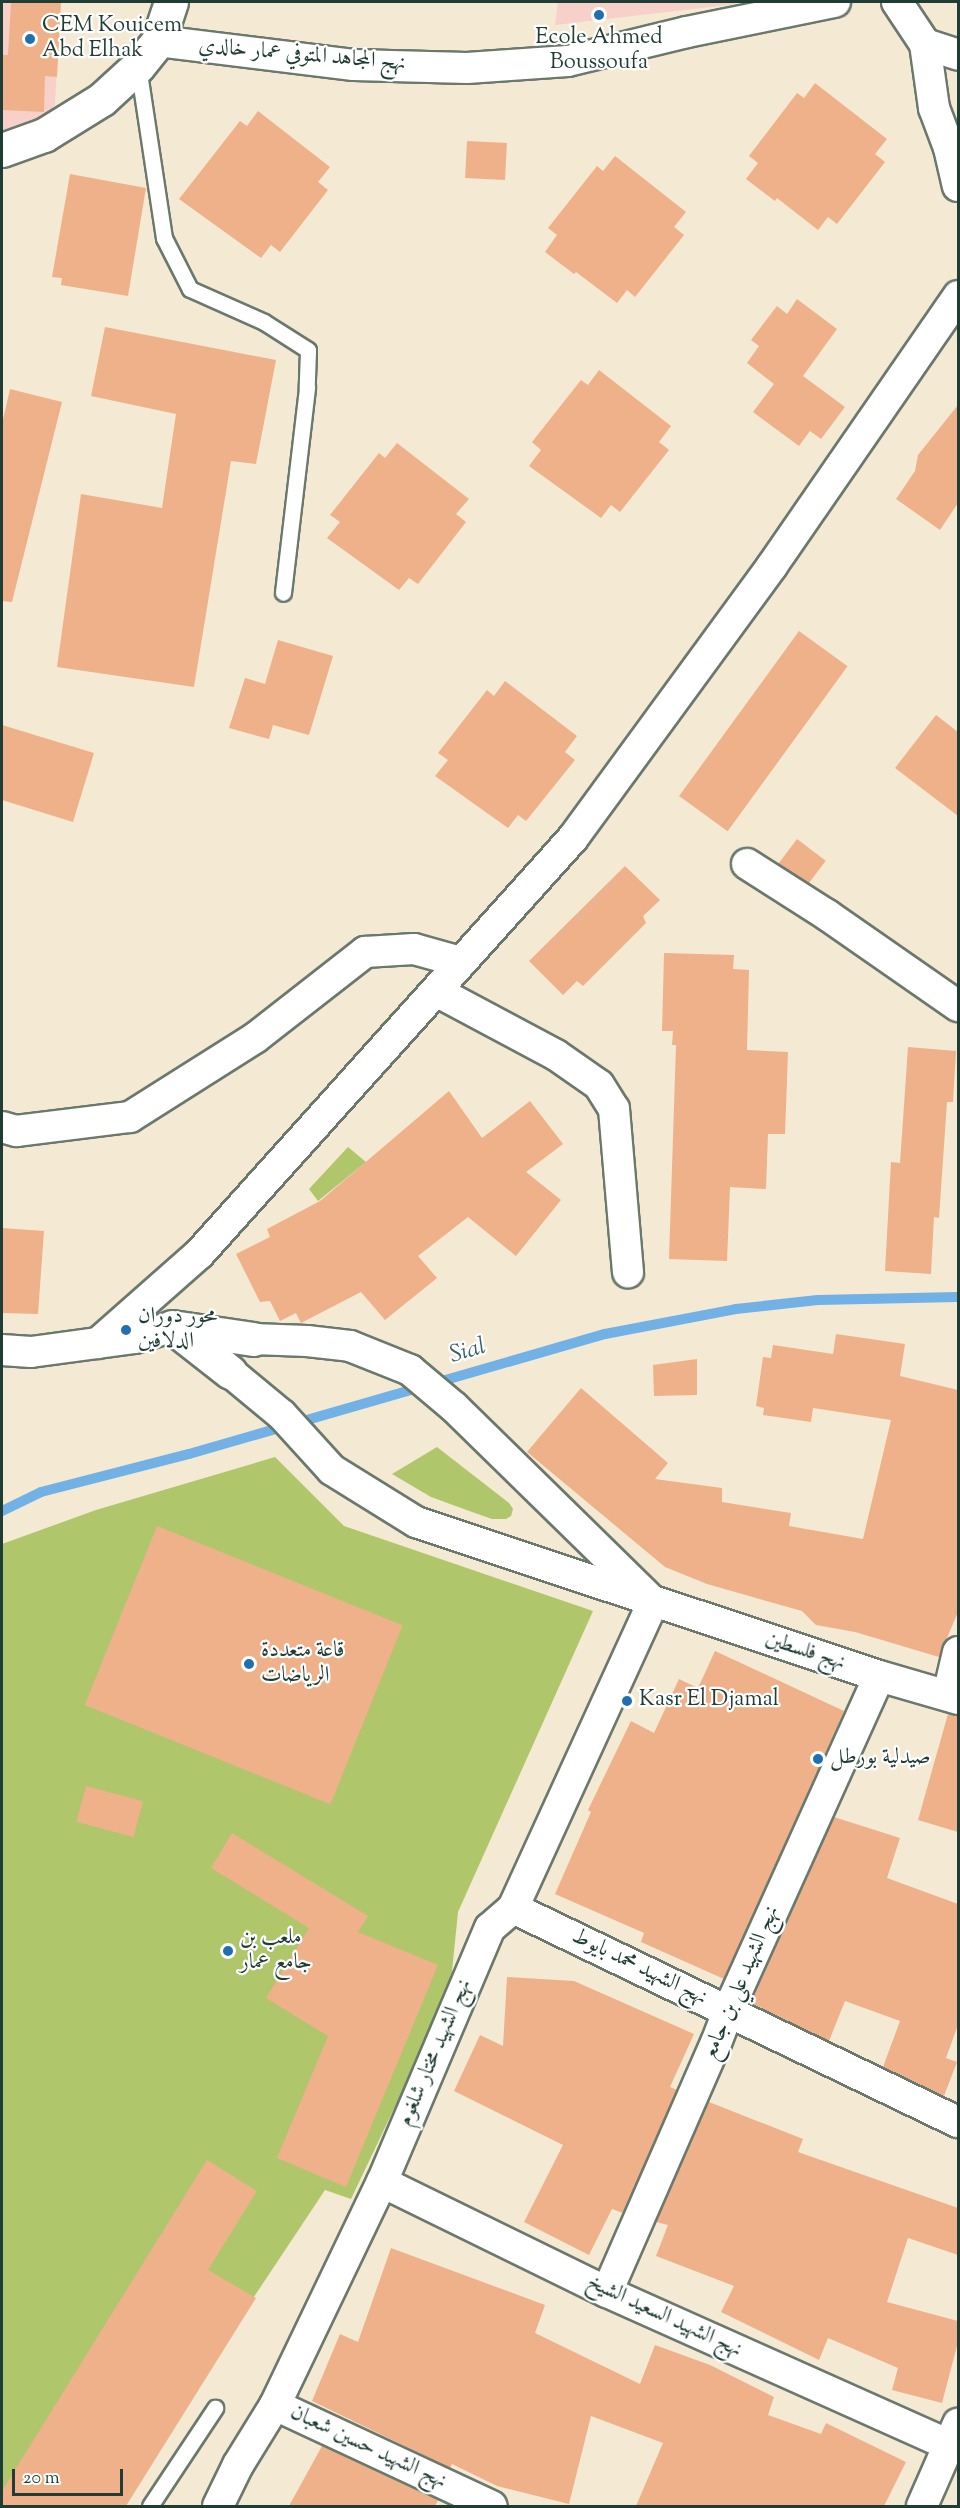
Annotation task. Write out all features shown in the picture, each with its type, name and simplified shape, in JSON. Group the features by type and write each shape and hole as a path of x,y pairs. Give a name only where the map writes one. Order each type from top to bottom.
{"main road":[{"path":"2,150 44,135 102,99 148,54 171,2"},
{"path":"172,1327 253,1339"},
{"path":"172,1327 230,1372"}],"street":[{"name":"نهج المجاهد المتوفي عمار خالدي","path":"148,54 354,65 466,68 568,61 687,32 835,2"},
{"path":"897,2 925,44 934,108 949,148 958,186"},
{"path":"925,44 958,55"},
{"path":"98,1343 199,1254 573,838 772,566 958,296"},
{"path":"747,864 827,915 958,1006"},
{"path":"2,1127 16,1131 130,1117 255,1038 365,952 414,949 461,962"},
{"path":"436,991 556,1055 599,1085 614,1109 628,1272"},
{"path":"2,1350 31,1352 135,1338 172,1327"},
{"path":"253,1339 307,1341 350,1346 410,1370 454,1407 653,1602"},
{"name":"نهج فلسطين","path":"230,1372 282,1415 332,1470 416,1522 879,1676 953,1697"},
{"name":"نهج الشهيد مختار شلغوم","path":"218,2506 238,2465 275,2405 382,2182 490,1928 513,1908 653,1602"},
{"path":"953,1697 958,1652"},
{"name":"نهج الشهيد علي بن جامع","path":"607,2292 717,2043 728,2011 879,1676"},
{"name":"نهج الشهيد محمد بايوط","path":"513,1908 958,2122"},
{"name":"نهج الشهيد السعيد الشيخ","path":"382,2182 607,2292 954,2435"},
{"name":"نهج الشهيد حسين شعبان","path":"275,2405 481,2504"},
{"path":"922,2506 954,2435"}],"lane":[{"path":"148,54 164,238 190,289 264,322 308,350 307,388 283,594"},
{"path":"150,2506 215,2408"}],"shaded area":[{"name":"CEM Kouicem Abd Elhak","path":"2,2 61,2 54,120 2,135"},
{"name":"Ecole Ahmed Boussoufa","path":"558,2 741,2 555,25"}],"green space":[{"path":"348,1147 366,1162 318,1201 309,1189"},
{"path":"437,1447 509,1503 513,1509 511,1516 506,1519 492,1519 472,1512 431,1497 392,1474"},
{"name":"ملعب بن جامع عمار","path":"275,1457 344,1526 593,1611 458,1912 450,1991 351,2199 325,2190 115,2506 2,2506 2,1544 96,1510"}],"building":[{"name":"CEM Kouicem Abd Elhak","path":"11,2 61,2 57,77 45,76 44,112 2,110 2,55 8,55"},
{"path":"815,83 887,139 875,154 885,162 837,224 828,217 818,230 777,198 775,201 746,179 758,163 749,156 797,93 804,98"},
{"path":"258,111 330,167 318,182 328,190 280,252 271,245 261,258 179,199 240,121 247,126"},
{"path":"467,141 507,143 505,180 465,178"},
{"path":"615,156 686,212 674,227 684,235 635,297 627,290 617,303 545,252 557,235 548,228 597,166 603,171"},
{"path":"70,174 146,188 128,296 61,285 62,278 52,277"},
{"path":"797,299 837,329 803,376 845,407 821,439 810,431 799,446 753,412 774,384 747,363 759,346 751,340 777,306 787,314"},
{"path":"105,327 276,360 256,464 231,461 194,687 57,667 81,494 162,508 176,414 91,396"},
{"path":"599,370 671,426 659,442 669,450 620,512 611,505 601,518 529,466 541,450 532,442 581,380 588,385"},
{"path":"10,389 62,402 12,602 2,601 2,424"},
{"path":"958,405 958,503 940,530 896,499 915,471 918,455"},
{"path":"397,443 469,499 456,514 466,522 418,584 409,578 399,590 327,538 340,522 330,515 379,453 385,458"},
{"path":"799,631 848,666 728,831 679,796"},
{"path":"278,640 333,656 309,735 273,725 269,739 229,728 245,678 265,684"},
{"path":"505,681 577,736 565,752 575,760 526,821 518,815 508,828 435,776 448,760 438,753 487,690 494,696"},
{"path":"936,715 958,732 958,816 895,768"},
{"path":"2,725 94,753 73,822 2,800"},
{"path":"797,839 826,861 807,885 778,864"},
{"path":"625,866 660,900 643,916 646,923 583,986 577,981 563,995 529,961"},
{"path":"664,953 734,955 733,969 749,970 747,1050 788,1052 785,1134 768,1134 766,1189 730,1187 727,1261 669,1259 676,1045 672,1045 673,1031 662,1031"},
{"path":"908,1047 956,1051 953,1102 947,1102 939,1218 934,1217 931,1274 885,1271 891,1162 900,1163"},
{"path":"449,1091 482,1138 530,1101 563,1144 526,1172 561,1200 516,1256 468,1217 418,1256 437,1278 385,1320 361,1292 301,1323 296,1313 280,1321 270,1301 260,1302 236,1254 270,1237 267,1229 320,1201"},
{"path":"2,1228 44,1231 38,1314 2,1313"},
{"path":"836,1334 905,1344 900,1376 958,1390 958,1612 939,1657 855,1632 816,1625 802,1611 707,1584 665,1567 527,1452 581,1388 668,1463 655,1479 722,1488 722,1502 791,1513 789,1526 863,1539 891,1420 813,1408 811,1422 763,1415 764,1408 756,1406 763,1357 771,1358 773,1345 833,1354"},
{"path":"697,1359 697,1395 654,1396 653,1365"},
{"path":"157,1526 403,1625 330,1804 85,1705"},
{"path":"715,1651 844,1711 724,1979 641,1942 644,1933 555,1894 591,1812 588,1810 631,1721 654,1733 679,1679 698,1688"},
{"path":"948,1714 958,1716 958,1832 918,1820"},
{"path":"86,1786 143,1801 133,1837 76,1822"},
{"path":"834,1817 900,1838 887,1878 958,1904 958,2025 946,2058 957,2062 944,2096 883,2067 900,2021 845,2001 829,2041 751,2003"},
{"path":"232,1833 368,1916 358,1932 438,1965 346,2187 277,2158 328,2036 266,1998 309,1928 211,1868"},
{"path":"507,1977 574,1981 694,2034 670,2087 677,2090 623,2213 612,2209 589,2255 524,2222 563,2145 454,2091 480,2035 503,2046"},
{"path":"709,2102 803,2139 798,2152 958,2208 958,2255 908,2238 887,2302 958,2321 958,2342 942,2403 892,2390 898,2368 828,2338 819,2360 721,2312 734,2286 656,2256 668,2225 656,2222"},
{"path":"207,2160 257,2191 208,2270 256,2298 126,2506 2,2506 2,2491"},
{"path":"391,2248 545,2305 535,2333 640,2384 655,2345 710,2365 774,2397 768,2415 821,2434 826,2423 906,2462 884,2506 636,2506 663,2443 591,2416 569,2504 497,2486 452,2464 450,2468 312,2401 340,2334 358,2342"},
{"path":"322,2446 438,2500 435,2506 289,2506"}],"waterway":[{"name":"Sial","path":"2,1511 41,1492 189,1454 605,1334 736,1309 818,1300 958,1297"}],"place":[{"name":"Ecole Ahmed Boussoufa","path":"599,15"},
{"name":"CEM Kouicem Abd Elhak","path":"30,39"},
{"name":"محور دوران الدلافين","path":"126,1330"},
{"name":"قاعة متعددة الرياضات","path":"249,1664"},
{"name":"Kasr El Djamal","path":"627,1701"},
{"name":"صيدلية بورطل","path":"818,1759"},
{"name":"ملعب بن جامع عمار","path":"228,1951"}]}
